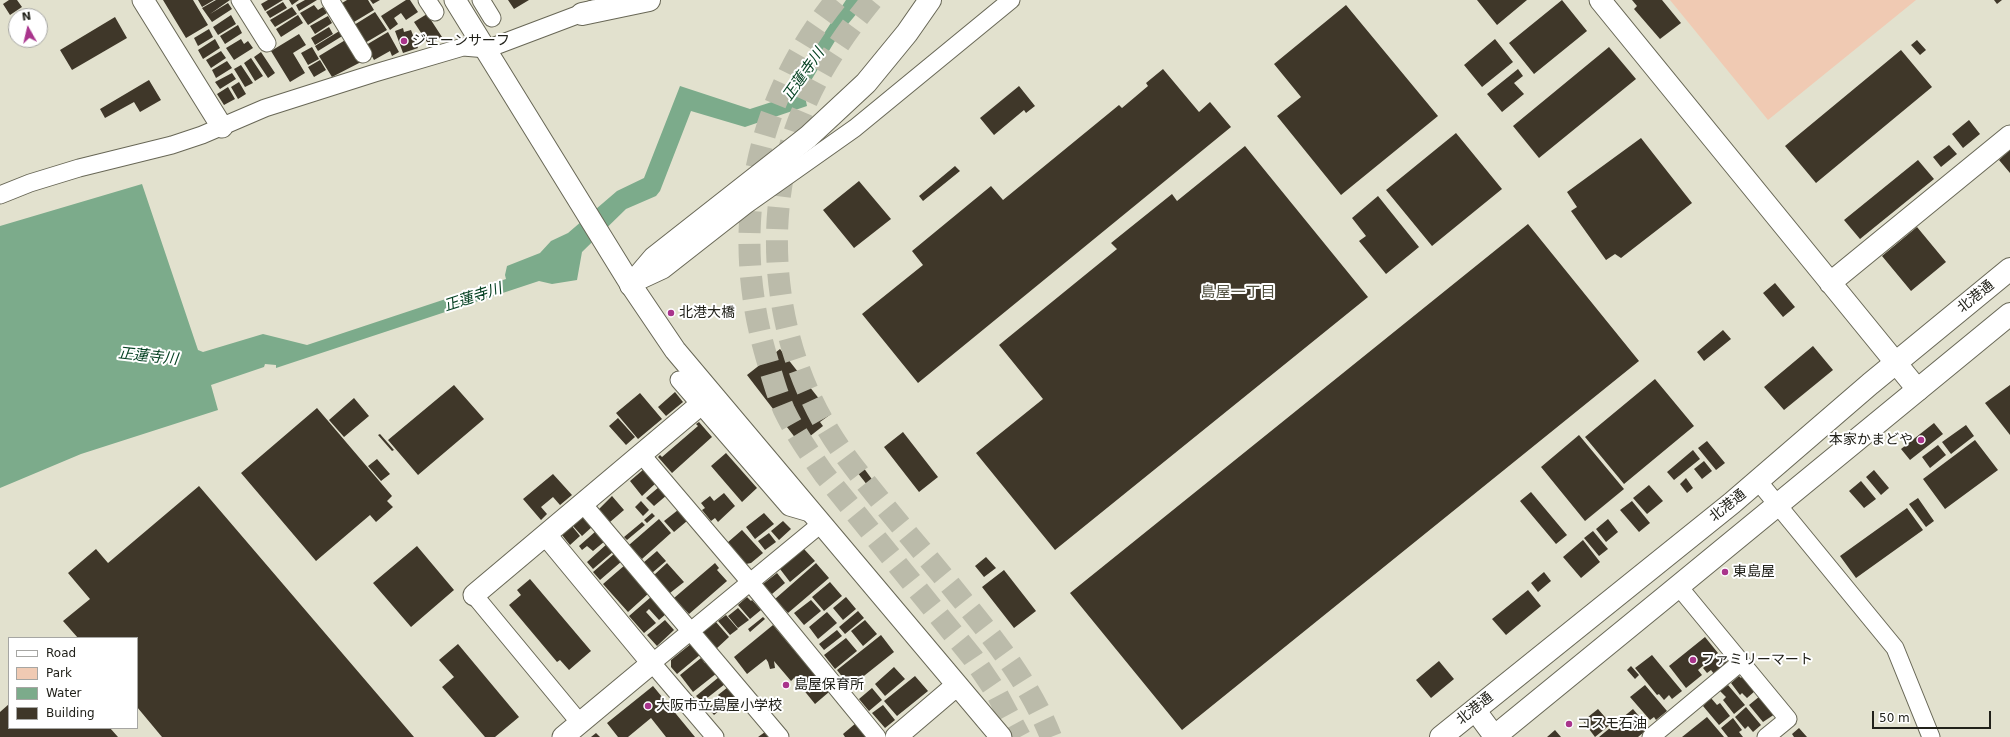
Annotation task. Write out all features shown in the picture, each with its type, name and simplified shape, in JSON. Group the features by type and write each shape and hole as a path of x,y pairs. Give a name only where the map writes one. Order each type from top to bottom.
{"main road":[{"path":"582,14 649,0"},
{"path":"632,285 654,258 808,137 860,88 889,57 930,0"},
{"name":"北港通","path":"1441,737 1758,481 1775,464 1896,362 2010,269"},
{"path":"1495,737 2010,314"}],"street":[{"path":"143,0 222,127"},
{"path":"240,0 267,43"},
{"path":"330,0 363,54"},
{"path":"455,0 490,54 632,285 675,350 1001,737"},
{"path":"482,0 492,18"},
{"path":"0,195 30,183 79,168 172,145 222,127 265,108 463,47 490,54 615,0"},
{"path":"632,285 663,270 746,205 855,128 1011,0"},
{"path":"1600,0 1918,390"},
{"path":"1830,283 2010,136"},
{"path":"679,380 789,507 818,519"},
{"path":"580,723 474,595 701,404"},
{"path":"641,454 750,582 877,737"},
{"path":"1758,481 1895,648 1931,737"},
{"path":"582,504 689,632 780,737"},
{"path":"563,737 750,582 818,519"},
{"path":"546,535 715,737"},
{"path":"1679,587 1788,719 1766,737"},
{"path":"1651,737 1741,662"},
{"path":"896,737 957,685"},
{"path":"1475,710 1495,737"}],"green space":[{"path":"1670,0 1916,0 1768,120"}],"water":[{"name":"正蓮寺川","path":"846,0 868,0 838,36 804,92 807,106 745,127 691,111 660,191 656,196 626,209 582,252 577,280 552,284 539,281 276,368 276,365 265,364 264,367 211,385 218,410 81,454 0,488 0,226 142,184 198,350 203,352 263,334 307,345 506,279 505,275 507,266 540,253 551,241 568,233 617,191 644,178 680,86 750,109 781,99"}],"building":[{"path":"9,0 17,0 22,7 8,8 8,12 3,4"},
{"path":"163,0 193,0 208,25 186,38"},
{"path":"198,0 214,0 202,7"},
{"path":"216,0 230,0 210,14 228,3 232,9 212,22 202,8"},
{"path":"268,0 283,0 265,11 261,4"},
{"path":"289,0 299,0 292,5"},
{"path":"305,0 317,0 299,11 296,5"},
{"path":"347,0 368,0 374,10 354,22 342,3"},
{"path":"370,0 380,0 373,4"},
{"path":"406,0 410,0 418,12 406,20 401,13 394,18 398,24 390,30 381,16"},
{"path":"508,0 529,0 514,9"},
{"path":"1477,0 1527,0 1497,25"},
{"path":"1562,0 1587,31 1534,74 1509,43"},
{"path":"1632,0 1662,0 1681,23 1660,39 1634,9 1637,6"},
{"path":"1994,0 2002,0 1997,4"},
{"path":"283,2 287,8 270,18 266,12"},
{"path":"314,5 318,10 323,7 327,13 308,25 300,13"},
{"path":"1346,5 1438,116 1341,195 1277,116 1301,97 1274,64"},
{"path":"292,7 297,14 275,27 270,20"},
{"path":"375,12 387,30 365,43 354,25"},
{"path":"427,14 442,37 429,45 414,22"},
{"path":"231,15 236,24 218,35 213,27"},
{"path":"298,15 303,23 281,37 276,29"},
{"path":"328,16 332,23 315,34 310,26"},
{"path":"115,17 127,38 72,70 60,50"},
{"path":"238,25 242,33 225,44 220,36"},
{"path":"329,27 333,34 315,45 311,38"},
{"path":"403,28 404,32 411,30 418,48 403,53 395,31"},
{"path":"209,29 213,37 198,46 194,38"},
{"path":"341,30 344,35 318,51 315,46"},
{"path":"388,32 399,52 392,56 390,51 374,60 366,45"},
{"path":"299,34 306,45 293,53 305,73 290,82 271,51"},
{"path":"215,39 220,48 203,59 198,50"},
{"path":"241,39 244,44 248,41 253,48 234,60 226,48"},
{"path":"347,39 361,62 332,77 319,56"},
{"path":"1495,39 1513,62 1482,87 1464,65"},
{"path":"1917,40 1926,50 1920,55 1911,45"},
{"path":"312,47 319,59 308,65 301,53"},
{"path":"1609,47 1636,79 1539,158 1513,126"},
{"path":"1901,50 1932,87 1816,183 1785,146"},
{"path":"221,51 226,58 211,68 206,60"},
{"path":"261,52 275,73 268,78 254,57"},
{"path":"251,58 263,76 255,81 244,63"},
{"path":"320,60 326,70 314,77 308,67"},
{"path":"227,61 232,68 216,78 212,70"},
{"path":"241,65 253,83 245,87 234,69"},
{"path":"1163,69 1199,112 1210,102 1231,127 918,383 862,314 923,265 912,251 991,186 1003,200 1119,105 1122,108 1148,86 1146,83"},
{"path":"1518,69 1523,76 1514,83 1524,94 1502,112 1487,94"},
{"path":"232,73 236,79 220,89 215,82"},
{"path":"149,80 161,100 140,112 134,102 105,118 100,109"},
{"path":"239,82 246,94 238,99 231,87"},
{"path":"1019,86 1035,106 1026,113 1024,110 994,135 980,118"},
{"path":"228,87 235,99 224,105 217,94"},
{"path":"1969,120 1980,134 1963,148 1952,134"},
{"path":"1456,133 1502,189 1432,246 1386,190"},
{"path":"1641,138 1692,203 1621,258 1615,254 1606,260 1571,211 1577,207 1567,192"},
{"path":"1949,145 1957,154 1941,167 1933,157"},
{"path":"1245,146 1368,297 1055,550 976,453 1043,399 999,345 1117,249 1111,243 1172,194 1177,201"},
{"path":"2010,150 2010,173 1999,160"},
{"path":"1918,160 1934,179 1860,239 1844,220"},
{"path":"955,166 960,171 923,201 919,196"},
{"path":"859,181 891,219 854,248 823,210"},
{"path":"1378,196 1419,247 1386,274 1359,241 1366,236 1352,218"},
{"path":"1528,224 1639,361 1182,730 1070,593"},
{"path":"1917,227 1946,262 1911,291 1882,256"},
{"path":"1775,283 1795,307 1783,317 1763,293"},
{"path":"1723,330 1731,339 1704,361 1697,352"},
{"path":"1813,346 1833,370 1784,410 1764,387"},
{"path":"780,349 831,414 820,422 823,426 800,444 747,375"},
{"path":"1655,379 1694,426 1624,484 1585,437"},
{"path":"454,385 484,419 418,475 388,440"},
{"path":"2010,385 2010,435 1985,403"},
{"path":"675,392 683,402 666,416 658,407"},
{"path":"640,393 662,419 638,439 616,413"},
{"path":"354,398 369,416 344,437 329,420"},
{"path":"317,408 392,496 387,501 393,507 376,522 370,515 316,561 241,473"},
{"path":"618,418 635,437 626,445 609,426"},
{"path":"699,422 712,437 672,473 658,457 660,455 662,457 698,426 696,424"},
{"path":"1934,423 1943,434 1910,460 1901,449"},
{"path":"1966,425 1974,436 1951,454 1942,442"},
{"path":"903,432 938,477 919,492 884,447"},
{"path":"380,434 394,450 392,451 378,435"},
{"path":"1579,435 1624,489 1585,521 1541,467"},
{"path":"1975,440 1998,470 1945,509 1923,479"},
{"path":"1707,441 1725,463 1716,470 1698,448"},
{"path":"1938,445 1946,455 1930,468 1922,457"},
{"path":"1693,450 1700,459 1674,480 1667,472"},
{"path":"726,453 757,488 742,502 711,466"},
{"path":"377,459 390,474 381,481 368,466"},
{"path":"1704,461 1712,471 1702,479 1694,469"},
{"path":"863,467 874,482 868,486 857,472"},
{"path":"644,469 656,483 642,496 630,481"},
{"path":"1874,470 1889,488 1881,495 1866,477"},
{"path":"553,474 572,495 560,505 553,497 541,507 547,514 541,520 523,499"},
{"path":"1686,478 1693,488 1687,493 1680,484"},
{"path":"1861,481 1876,499 1864,508 1849,491"},
{"path":"1649,485 1663,501 1647,514 1633,498"},
{"path":"199,486 414,737 162,737 138,708 138,637 77,637 63,621 90,599 68,573 96,549 108,563"},
{"path":"659,487 667,495 654,506 646,498"},
{"path":"1531,492 1567,535 1556,544 1520,501"},
{"path":"724,493 735,506 718,522 715,518 711,521 702,510 705,508 701,503 710,496 714,501"},
{"path":"612,496 624,510 610,522 599,509"},
{"path":"1918,498 1934,521 1926,527 1909,504"},
{"path":"641,501 649,510 643,516 635,507"},
{"path":"1632,501 1650,523 1639,532 1620,510"},
{"path":"1907,508 1923,530 1856,578 1840,556"},
{"path":"678,510 687,521 674,532 664,521"},
{"path":"652,513 655,516 647,523 644,520"},
{"path":"764,513 774,524 755,539 746,527"},
{"path":"584,516 593,526 582,536 573,526"},
{"path":"659,519 671,533 642,559 629,545"},
{"path":"1608,519 1618,532 1606,542 1596,529"},
{"path":"783,521 791,529 779,540 771,531"},
{"path":"642,522 645,525 627,540 624,537"},
{"path":"572,526 580,536 570,545 562,535"},
{"path":"742,530 763,553 751,563 746,564 727,543"},
{"path":"596,531 605,541 593,551 587,546 582,550 579,546"},
{"path":"1593,531 1608,549 1599,556 1584,538"},
{"path":"769,533 776,542 765,550 758,541"},
{"path":"1583,540 1600,562 1581,578 1563,557"},
{"path":"608,543 614,551 593,569 587,562"},
{"path":"417,546 454,590 411,627 373,583"},
{"path":"804,549 815,561 790,582 780,569"},
{"path":"657,551 666,561 652,573 643,563"},
{"path":"615,553 622,561 600,580 593,572"},
{"path":"986,557 996,568 984,577 975,566"},
{"path":"667,563 684,582 670,593 654,575"},
{"path":"715,563 719,568 717,570 727,581 689,614 674,598"},
{"path":"816,563 829,578 788,613 775,599"},
{"path":"625,565 649,593 628,612 603,584"},
{"path":"1004,570 1036,611 1014,628 982,587"},
{"path":"1544,572 1551,581 1538,592 1531,583"},
{"path":"777,573 785,583 772,594 763,584"},
{"path":"530,579 591,651 569,670 560,660 557,662 509,605 521,595 517,590"},
{"path":"830,582 842,596 824,611 812,597"},
{"path":"1528,590 1541,606 1506,635 1492,619"},
{"path":"651,597 666,614 659,620 649,609 646,612 656,623 644,633 629,616"},
{"path":"747,597 751,601 752,600 761,610 750,619 738,605"},
{"path":"846,597 856,609 843,620 833,608"},
{"path":"811,600 821,611 804,625 794,613"},
{"path":"738,608 749,620 738,628 728,616"},
{"path":"858,611 864,618 845,634 839,627"},
{"path":"827,612 837,623 818,639 809,627"},
{"path":"726,615 738,629 730,635 718,621"},
{"path":"763,617 765,619 750,632 748,629"},
{"path":"665,620 674,630 657,646 647,635"},
{"path":"865,620 877,634 863,646 851,631"},
{"path":"716,622 729,637 716,649 702,633"},
{"path":"773,625 829,692 815,704 794,678 791,681 774,661 775,668 770,669 766,659 747,674 734,657"},
{"path":"837,630 842,636 824,650 819,644"},
{"path":"881,635 894,652 850,687 837,670"},
{"name":"ファミリーマート","path":"1705,637 1718,653 1698,670 1702,675 1686,688 1669,666"},
{"path":"846,638 857,651 835,669 824,655"},
{"path":"692,643 701,654 677,674 671,667 671,660"},
{"path":"458,644 519,717 495,737 485,737 442,687 454,677 439,660"},
{"path":"1720,654 1728,663 1714,674 1711,670 1707,673 1703,668"},
{"path":"1652,655 1682,691 1672,699 1669,695 1664,700 1659,694 1657,695 1635,668"},
{"path":"701,658 705,663 707,661 717,673 693,692 680,675"},
{"path":"1439,661 1454,679 1431,698 1416,680"},
{"path":"1631,666 1639,675 1635,679 1627,670"},
{"path":"894,667 905,679 885,696 875,684"},
{"path":"915,676 928,691 897,716 884,701"},
{"path":"1739,676 1741,678 1743,676 1755,691 1747,698 1742,693 1740,695 1731,683"},
{"path":"719,677 725,684 702,702 696,696"},
{"path":"1645,685 1667,711 1656,720 1654,717 1650,720 1630,697"},
{"path":"1728,685 1745,705 1734,714 1723,700 1726,697 1720,691"},
{"path":"653,686 695,737 666,737 651,718 628,737 618,737 607,723"},
{"path":"728,687 736,697 714,715 708,708 721,698 718,695"},
{"path":"872,688 882,700 869,711 859,699"},
{"path":"1760,696 1775,714 1763,722 1749,705"},
{"path":"1711,698 1717,705 1720,703 1730,716 1719,725 1703,706"},
{"path":"8,705 8,729 111,729 118,737 0,737 0,712"},
{"path":"883,705 895,720 885,728 872,713"},
{"path":"1746,707 1761,725 1753,732 1748,726 1745,729 1735,717"},
{"path":"1598,709 1611,724 1595,737 1583,721"},
{"path":"1633,709 1649,728 1638,737 1599,737"},
{"path":"1707,717 1724,737 1682,737"},
{"path":"1733,718 1742,730 1739,732 1743,737 1728,737 1721,728"},
{"path":"856,723 867,737 845,737 843,734"},
{"path":"1799,728 1807,737 1794,737 1792,734"},
{"path":"1555,730 1561,737 1547,737"},
{"path":"765,732 770,737 758,737"},
{"path":"596,733 600,737 591,737"}],"tunnel":[{"path":"836,0 808,40 785,82 768,125 756,170 750,217 750,264 756,311 767,359 784,410 808,451 824,474 973,658 996,692 1020,737"},
{"path":"872,0 859,16 824,67 805,104 791,143 782,183 777,224 778,265 783,307 792,348 806,387 824,424 847,458 874,493 1011,663 1033,699 1051,737"}],"place":[{"name":"ジェーンサーフ","path":"404,41"},
{"name":"北港大橋","path":"671,313"},
{"name":"本家かまどや","path":"1921,440"},
{"name":"東島屋","path":"1725,572"},
{"name":"ファミリーマート","path":"1693,660"},
{"name":"島屋保育所","path":"786,685"},
{"name":"大阪市立島屋小学校","path":"648,706"},
{"name":"コスモ石油","path":"1569,724"}],"district":[{"name":"島屋一丁目","path":"1238,293"}]}
